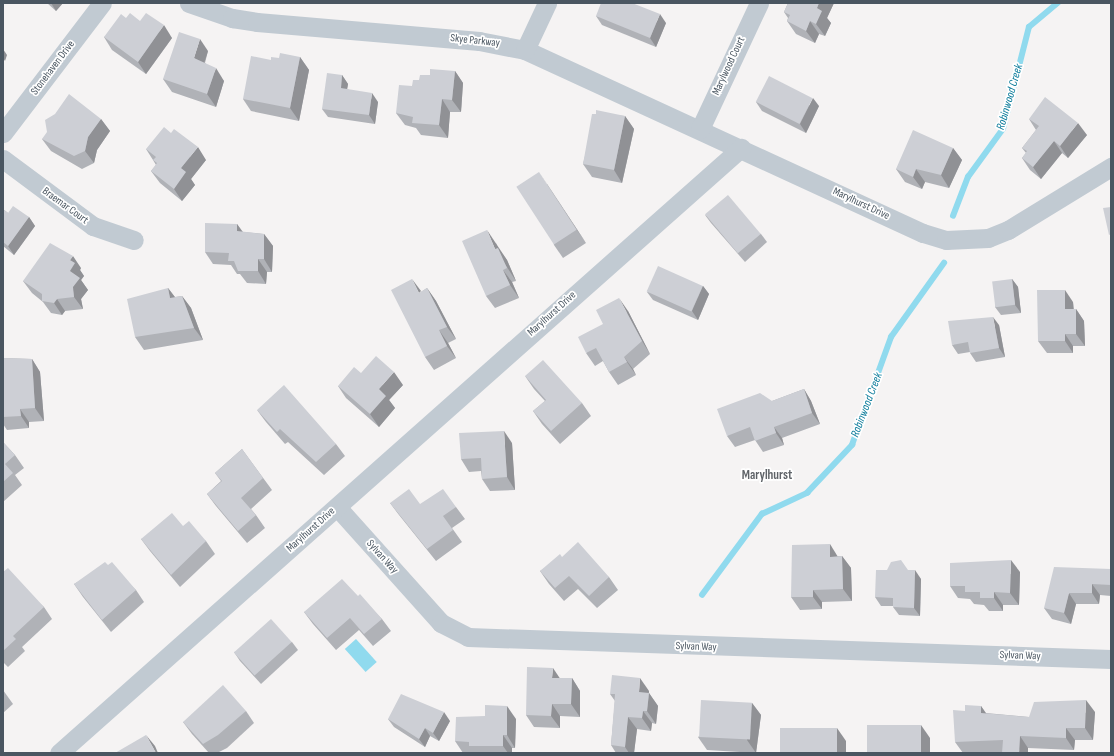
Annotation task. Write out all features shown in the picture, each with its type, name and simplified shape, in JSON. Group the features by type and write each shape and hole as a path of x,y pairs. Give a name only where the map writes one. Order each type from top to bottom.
{"street":[{"name":"Stonehaven Drive","path":"3,133 102,3"},
{"name":"Skye Parkway","path":"189,3 232,18 257,22 479,41 525,50 742,148"},
{"path":"525,50 547,3"},
{"name":"Marylwood Court","path":"700,129 759,3"},
{"name":"Marylhurst Drive","path":"59,753 742,148 923,232 946,240 988,238 1008,230 1111,167"},
{"name":"Braemar Court","path":"3,159 93,226 134,240"},
{"name":"Sylvan Way","path":"337,507 441,624 468,637 1111,659"}],"water":[{"path":"356,639 377,662 366,672 345,649"}],"building":[{"path":"601,3 632,3 660,14 650,38 596,16"},
{"path":"788,3 819,3 817,8 822,11 816,24 810,21 806,31 787,21 790,15 784,12"},
{"path":"130,13 140,21 146,13 164,25 138,62 104,37 121,14 126,18"},
{"path":"179,32 200,39 194,58 216,68 207,94 163,79"},
{"path":"280,53 300,57 290,108 243,99 251,56 271,60 271,57 279,58"},
{"path":"430,69 455,71 452,100 442,99 439,125 412,123 413,117 396,113 399,85 412,86 413,80 419,80 420,75 430,75"},
{"path":"327,73 342,75 341,88 372,93 369,115 322,109"},
{"path":"769,76 813,98 799,124 756,102"},
{"path":"69,94 101,119 88,137 85,151 74,156 42,139 47,132 45,120 55,114"},
{"path":"1045,97 1078,123 1060,146 1054,141 1033,167 1022,158 1027,151 1022,148 1039,126 1029,119"},
{"path":"596,110 625,116 614,170 583,164 592,114 596,114"},
{"path":"164,127 171,133 174,129 198,147 181,168 186,172 174,189 151,171 157,163 153,160 156,157 146,149"},
{"path":"913,130 953,148 941,175 916,169 913,177 896,169"},
{"path":"539,172 577,230 554,245 516,187"},
{"path":"728,195 761,234 738,253 705,214"},
{"path":"13,206 29,217 8,246 3,242 3,209 8,213"},
{"path":"1111,207 1111,234 1109,235 1103,208"},
{"path":"205,223 237,224 237,231 264,234 264,259 258,259 258,271 238,271 234,261 228,261 229,253 205,252"},
{"path":"487,230 495,249 498,248 507,268 503,270 510,285 486,296 462,241"},
{"path":"50,243 73,256 70,260 75,263 70,271 80,278 73,287 74,297 57,299 54,303 42,301 42,294 23,281"},
{"path":"658,266 703,286 691,312 647,292"},
{"path":"412,279 419,293 427,288 447,327 439,330 447,346 425,357 391,290"},
{"path":"1012,279 1015,305 995,307 992,281"},
{"path":"168,288 170,298 182,296 194,328 135,337 127,299"},
{"path":"1037,290 1065,290 1065,309 1076,309 1076,334 1065,334 1065,341 1038,341"},
{"path":"619,298 642,341 624,357 627,362 609,372 596,348 586,353 578,337 603,324 596,310"},
{"path":"993,317 999,348 970,353 968,342 952,345 948,321"},
{"path":"376,356 394,372 379,389 386,396 370,414 338,386 354,367 361,373"},
{"path":"3,358 32,359 35,408 20,409 21,416 3,417"},
{"path":"543,360 582,403 551,431 533,411 546,400 525,376"},
{"path":"284,385 336,444 316,462 280,429 277,432 257,410"},
{"path":"804,389 812,413 774,427 776,433 755,441 750,427 727,436 717,409 760,393 772,401"},
{"path":"504,431 507,477 482,479 481,458 461,459 459,433"},
{"path":"3,442 15,455 5,464 13,473 3,482"},
{"path":"242,449 263,478 241,498 256,515 238,531 207,494 222,481 215,473"},
{"path":"409,489 420,504 443,489 456,507 443,516 453,530 427,549 390,503"},
{"path":"172,513 183,526 189,521 206,541 171,575 141,539"},
{"path":"578,542 609,577 589,596 569,576 555,588 540,571 560,554 562,557"},
{"path":"830,544 830,557 842,556 843,589 813,590 813,597 791,597 792,545"},
{"path":"901,560 908,570 915,570 914,608 893,607 893,598 875,597 876,570 887,570 891,562"},
{"path":"1011,560 1010,593 994,592 994,598 980,598 980,592 965,592 965,586 950,586 950,563"},
{"path":"105,562 108,565 112,562 136,590 102,620 74,584"},
{"path":"1054,567 1111,569 1111,585 1092,584 1092,593 1069,593 1064,613 1044,608"},
{"path":"8,568 44,607 13,636 16,639 3,651 3,572"},
{"path":"342,579 358,596 360,594 382,619 364,634 350,618 327,638 304,612"},
{"path":"271,619 292,642 255,675 234,652"},
{"path":"527,667 553,668 552,678 572,678 571,704 552,704 551,716 526,715"},
{"path":"612,675 640,678 639,692 649,693 647,711 643,711 642,718 628,717 625,747 611,745 615,694 610,694"},
{"path":"223,685 246,711 218,735 203,744 183,722"},
{"path":"401,694 444,712 433,733 425,728 419,739 388,719"},
{"path":"701,700 752,703 750,740 699,737"},
{"path":"1086,700 1085,728 1066,728 1066,738 1020,736 1019,753 1002,753 1003,740 955,742 953,710 965,711 965,705 981,706 981,713 1029,717 1034,702"},
{"path":"485,705 507,706 507,735 503,735 503,746 469,746 469,742 455,741 456,717 485,716"},
{"path":"867,725 921,725 921,753 867,753"},
{"path":"780,728 837,728 837,753 780,753"},
{"path":"146,735 156,753 115,753"}],"waterway":[{"name":"Robinwood Creek","path":"953,216 968,177 1003,129 1029,27 1058,3"},
{"name":"Robinwood Creek","path":"702,595 762,514 807,493 852,445 891,337 944,263"}],"district":[{"name":"Marylhurst","path":"767,475"}]}
